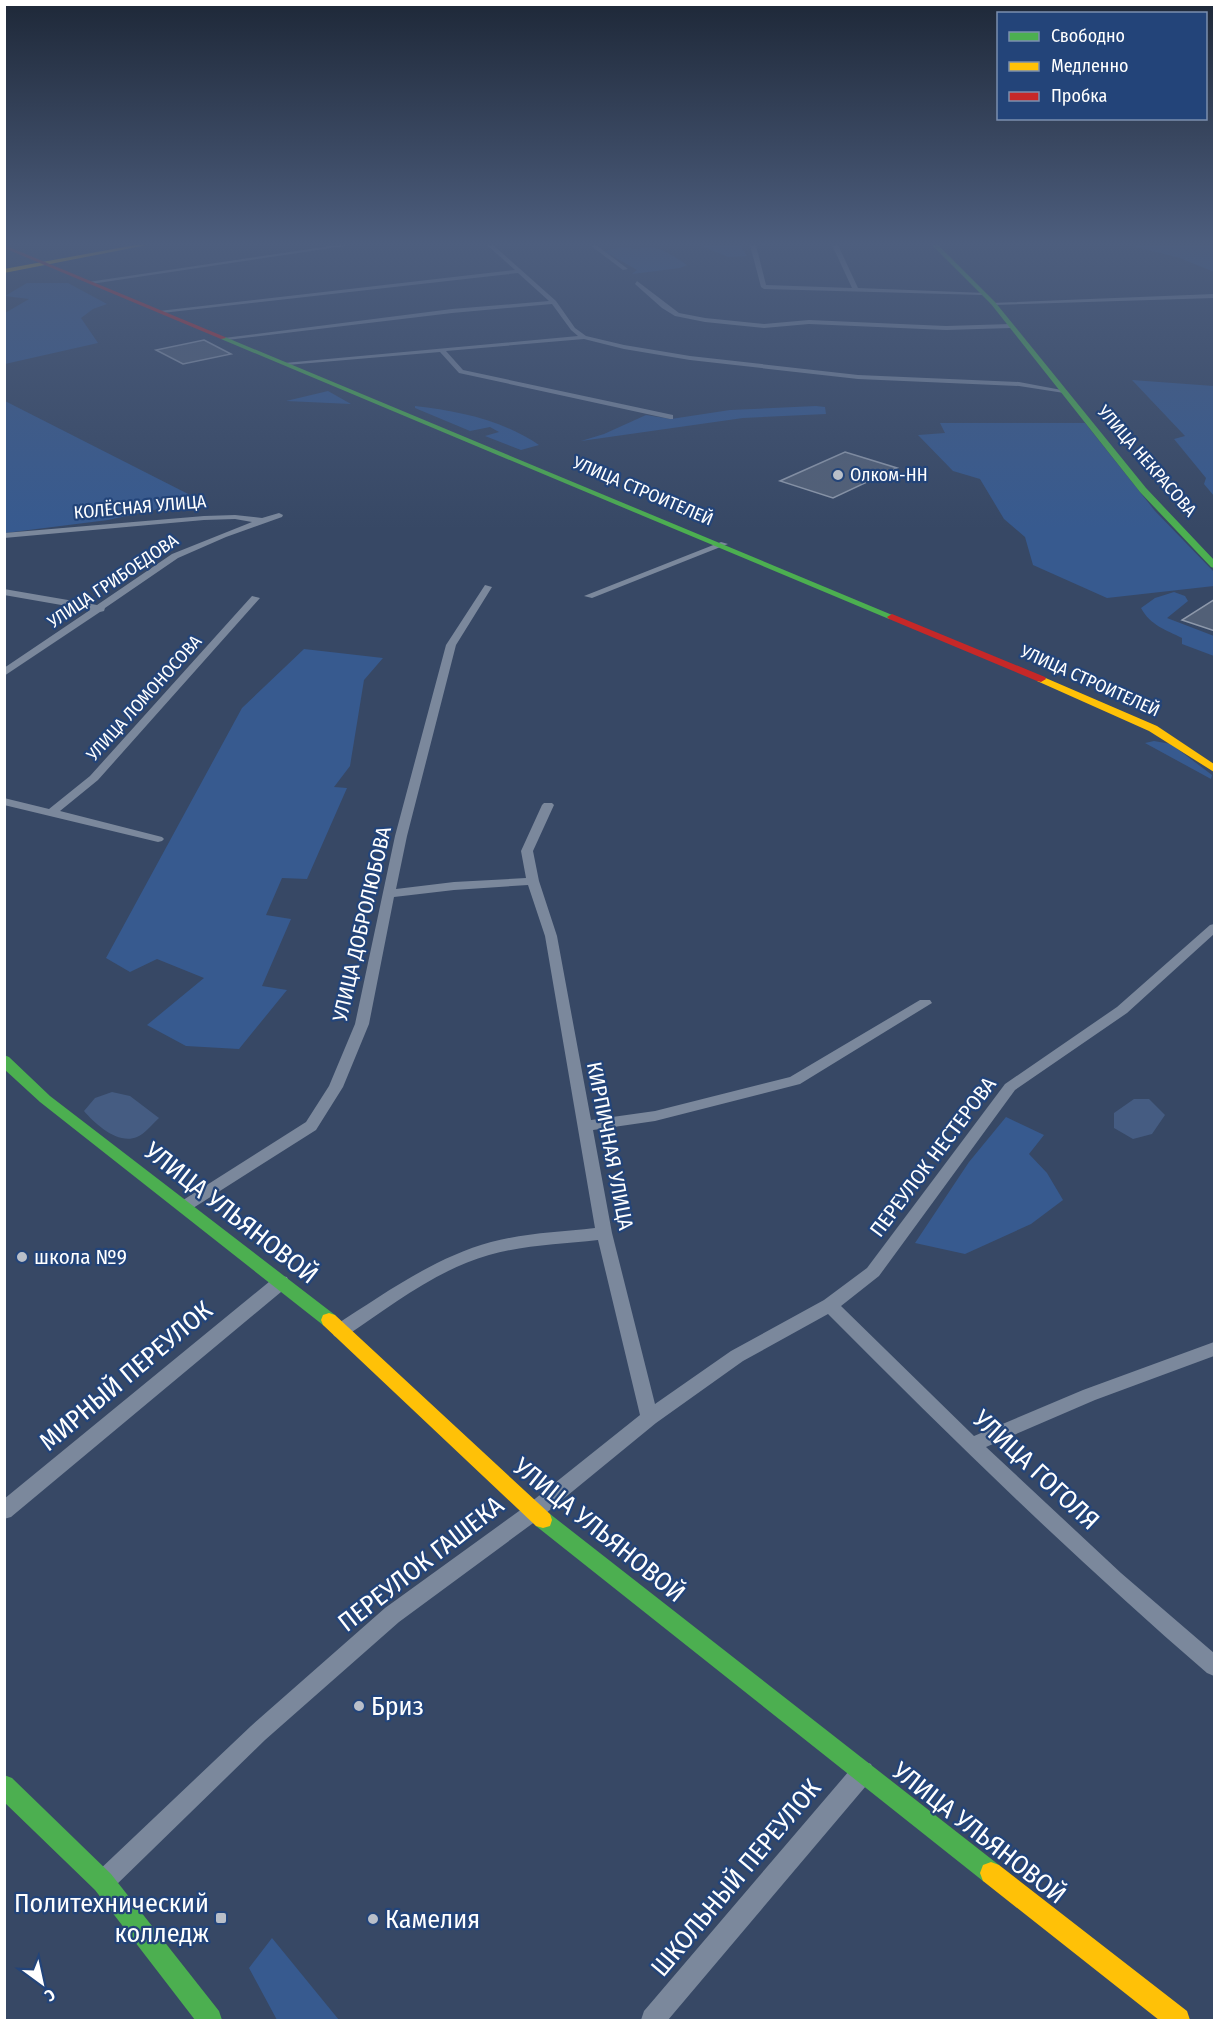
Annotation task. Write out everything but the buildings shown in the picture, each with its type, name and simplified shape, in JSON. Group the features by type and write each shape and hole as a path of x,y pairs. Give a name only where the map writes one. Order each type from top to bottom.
{"main road":[{"name":"УЛИЦА СТРОИТЕЛЕЙ","path":"231,340 724,544 1112,709 1190,748 1215,769"},
{"name":"УЛИЦА НЕКРАСОВА","path":"1022,340 1143,490 1215,565"},
{"path":"1190,748 1215,759"},
{"name":"УЛИЦА УЛЬЯНОВОЙ","path":"4,1060 45,1099 185,1206 340,1330 533,1512 1178,2020"},
{"path":"4,1786 103,1882 210,2020"}],"street":[{"path":"287,363 554,340"},
{"path":"594,340 690,358 818,373 1019,384 1064,391"},
{"path":"441,349 461,372 670,417"},
{"name":"КОЛЁСНАЯ УЛИЦА","path":"4,536 111,524 235,517 258,520 279,515"},
{"name":"УЛИЦА ГРИБОЕДОВА","path":"6,671 101,609 133,583 175,556 214,538 279,515"},
{"path":"589,596 724,544"},
{"name":"УЛИЦА ДОБРОЛЮБОВА","path":"185,1206 311,1126 336,1087 362,1024 401,836 451,645 488,587"},
{"path":"4,592 101,609"},
{"name":"УЛИЦА ЛОМОНОСОВА","path":"51,812 94,778 255,598"},
{"path":"4,801 158,839"},
{"name":"КИРПИЧНАЯ УЛИЦА","path":"548,805 527,851 533,881 551,936 604,1233 650,1418"},
{"path":"389,894 454,885 533,881"},
{"name":"ПЕРЕУЛОК НЕСТЕРОВА","path":"830,1305 873,1272 1010,1087 1122,1010 1215,928"},
{"path":"584,1126 655,1116 795,1081 925,1003"},
{"path":"340,1330 433,1272 477,1252 538,1240 604,1233"},
{"name":"МИРНЫЙ ПЕРЕУЛОК","path":"4,1511 281,1282"},
{"name":"ПЕРЕУЛОК ГАШЕКА","path":"103,1882 258,1733 392,1615 533,1512 650,1418 737,1356 830,1305"},
{"name":"УЛИЦА ГОГОЛЯ","path":"830,1305 971,1445 1164,1623 1215,1666"},
{"path":"971,1445 1089,1395 1215,1349"},
{"name":"ШКОЛЬНЫЙ ПЕРЕУЛОК","path":"653,2020 863,1772"}],"shaded area":[{"path":"5,340 96,340 98,343 5,364"},
{"path":"1132,380 1214,386 1214,496 1204,484 1206,478 1174,439 1185,436"},
{"path":"328,391 351,404 286,401"},
{"path":"5,401 200,500 108,520 5,533"},
{"path":"415,406 480,418 510,429 539,445 521,450 485,436 499,432 490,427 470,431 415,408"},
{"path":"825,407 826,414 743,418 581,441 604,434 646,415 671,419 730,410"},
{"path":"940,423 1085,423 1155,511 1214,572 1214,586 1107,598 1033,565 1025,537 1004,519 980,479 953,471 918,435 945,433"},
{"path":"1174,592 1185,596 1188,601 1167,618 1214,636 1214,656 1182,644 1182,638 1154,623 1141,608 1155,598"},
{"path":"304,649 383,658 364,680 350,766 334,787 347,788 307,879 282,878 266,915 291,919 262,986 287,990 239,1049 186,1046 147,1025 204,978 157,959 130,972 106,958 242,708"},
{"path":"1154,741 1171,744 1212,775 1211,779 1145,743"},
{"path":"112,1092 130,1096 159,1118 140,1136 130,1139 107,1132 84,1111 95,1098"},
{"path":"1134,1099 1149,1099 1165,1115 1152,1134 1133,1139 1114,1128 1114,1113"},
{"path":"1006,1117 1044,1135 1029,1154 1047,1173 1063,1200 1031,1224 965,1254 915,1243 969,1162"},
{"path":"272,1938 339,2020 277,2020 249,1968"}],"traffic: fast":[{"path":"227,340 892,617"},
{"path":"1022,340 1143,490 1214,565"},
{"path":"4,1060 45,1099 329,1320"},
{"path":"543,1520 991,1873"},
{"path":"4,1786 103,1882 210,2020"}],"traffic: slow":[{"path":"1041,679 1153,729 1195,754 1214,769"},
{"path":"329,1320 543,1520"},
{"path":"991,1873 1178,2020"}],"traffic: jam":[{"path":"892,617 1041,679"}],"place":[{"name":"Олком-НН","path":"838,475"},
{"name":"школа №9","path":"22,1257"},
{"name":"Бриз","path":"359,1706"},
{"name":"Политехнический колледж","path":"221,1918"},
{"name":"Камелия","path":"373,1919"}]}
